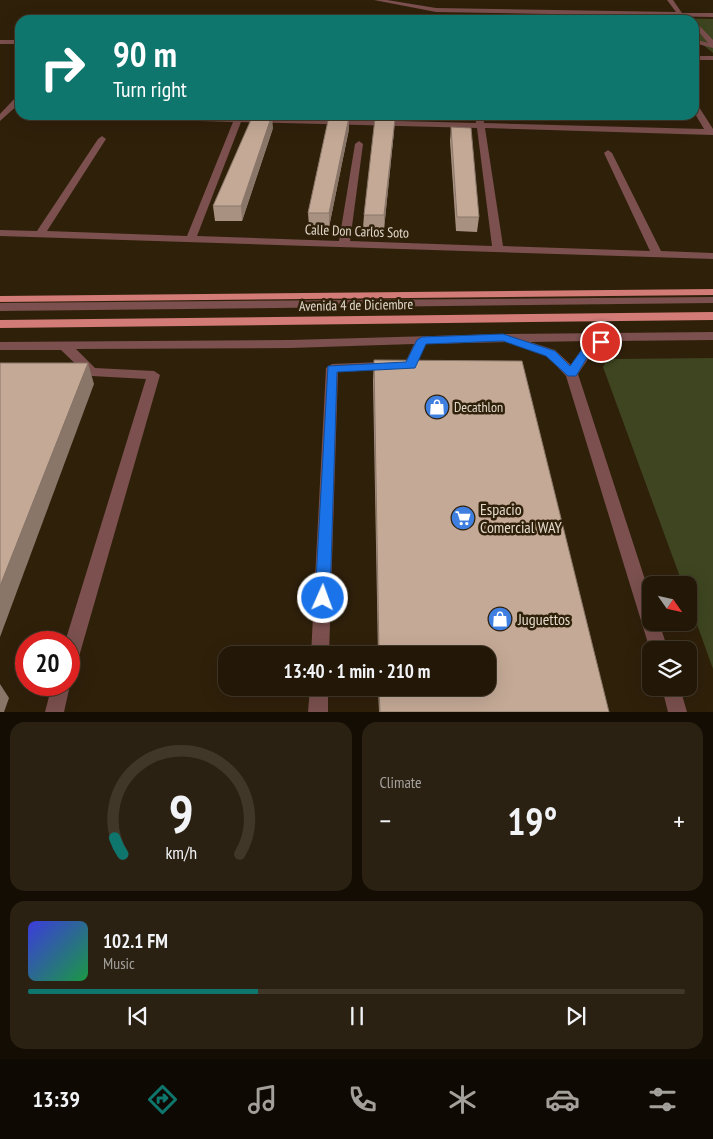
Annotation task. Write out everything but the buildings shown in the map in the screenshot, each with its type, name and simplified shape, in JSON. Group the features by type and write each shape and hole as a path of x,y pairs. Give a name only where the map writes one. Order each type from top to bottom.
{"main road":[{"name":"Avenida 4 de Diciembre","path":"0,299 713,292"},
{"name":"Avenida 4 de Diciembre","path":"0,324 713,316"}],"street":[{"path":"377,0 436,10 713,15"},
{"path":"670,0 683,14"},
{"path":"625,13 629,15"},
{"path":"699,27 713,45"},
{"path":"699,31 713,32"},
{"path":"0,42 15,42"},
{"path":"699,42 713,45"},
{"path":"699,58 713,58"},
{"path":"2,115 15,103"},
{"path":"699,113 712,132"},
{"path":"2,115 15,114"},
{"path":"191,239 239,120"},
{"path":"320,120 712,132"},
{"path":"479,120 498,249"},
{"path":"40,234 102,139"},
{"path":"344,244 359,144"},
{"path":"608,153 657,254"},
{"name":"Calle Don Carlos Soto","path":"0,233 713,256"},
{"path":"0,308 713,300"},
{"path":"0,312 713,305"},
{"path":"0,346 290,344 503,338 713,336"},
{"path":"572,374 583,353 590,346 611,337"},
{"path":"503,338 550,353 572,374 656,641"},
{"path":"320,646 332,368 410,366 422,340"},
{"path":"65,346 92,372 154,375 78,631"},
{"path":"54,712 58,696"},
{"path":"318,712 319,696"},
{"path":"673,696 678,712"}],"green space":[{"path":"699,19 713,19 713,53 699,44"},
{"path":"713,358 713,669 698,627 698,576 680,576 603,367 606,362 613,359"}],"place":[{"name":"Decathlon","path":"437,407"},
{"name":"Espacio Comercial WAY","path":"463,518"},
{"name":"Juguettos","path":"500,619"}],"route":[{"path":"323,598 332,368 410,366 422,340 503,338 550,353 572,374 583,353 590,346 601,342"}]}
